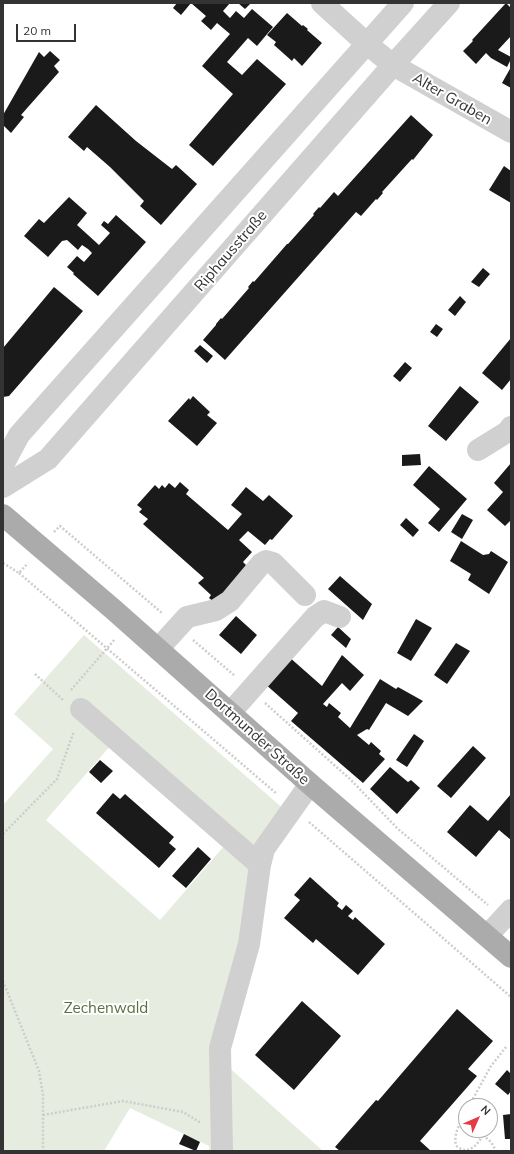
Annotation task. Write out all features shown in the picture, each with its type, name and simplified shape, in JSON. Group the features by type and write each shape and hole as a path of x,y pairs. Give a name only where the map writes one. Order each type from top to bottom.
{"main road":[{"name":"Dortmunder Straße","path":"3,515 511,958"}],"street":[{"name":"Alter Graben","path":"322,3 367,44 393,65 511,132"},
{"path":"3,465 19,435 403,3"},
{"name":"Riphausstraße","path":"3,487 48,459 449,3"},
{"path":"478,450 511,428"},
{"path":"158,649 187,617 216,610 230,601 255,569 266,561 273,563 305,595"},
{"path":"230,713 315,617 324,611 340,617"},
{"path":"81,709 260,865"},
{"path":"222,1143 220,1048 249,944 260,865 264,849 310,784"},
{"path":"487,936 511,910"}],"path":[{"path":"19,573 511,997"},
{"path":"35,674 63,700 128,623"},
{"path":"3,834 58,779 81,709 73,688"},
{"path":"3,981 39,1071 43,1095 43,1151"},
{"path":"473,1098 490,1066 506,1047"},
{"path":"43,1115 123,1101 183,1112 222,1143"},
{"path":"458,1127 456,1144 458,1148 469,1151 481,1138"},
{"path":"486,1138 491,1142 496,1151"}],"green space":[{"name":"Zechenwald","path":"84,635 294,818 272,846 225,1064 323,1151 209,1151 209,1146 130,1108 104,1151 3,1151 3,805 53,749 14,714","holes":["111,745 225,845 160,920 46,820"]}],"building":[{"path":"177,3 191,3 181,15 173,8"},
{"path":"191,3 230,3 223,11 230,18 236,11 244,18 252,9 273,27 257,46 248,38 227,62 242,75 257,59 286,84 213,166 189,145 233,94 202,66 230,34 217,23 211,30 201,21 206,16"},
{"path":"238,3 251,3 245,9"},
{"path":"506,3 511,8 511,36 498,50 511,57 511,59 507,67 491,58 486,53 476,64 463,51"},
{"path":"287,13 302,26 303,25 308,29 307,30 322,43 302,66 294,58 292,61 274,45 276,42 267,35"},
{"path":"50,51 60,60 54,66 59,72 21,115 24,117 11,133 3,125 3,115 39,52 44,57"},
{"path":"511,67 511,88 502,83"},
{"path":"96,105 136,141 172,169 176,165 197,184 161,225 140,206 144,201 110,167 87,147 84,151 68,137"},
{"path":"411,115 433,135 413,160 412,159 382,192 383,193 377,200 376,199 361,216 356,212 225,360 203,340 249,288 248,287 253,281 254,282 314,215 313,214 319,207 320,208 334,192 338,196"},
{"path":"504,166 511,171 511,203 489,190"},
{"path":"69,197 87,213 77,225 99,245 110,233 101,225 104,221 108,224 116,215 146,242 98,296 67,267 77,256 84,262 92,253 88,249 82,245 78,250 67,240 62,241 48,257 24,236 39,219 44,223"},
{"path":"483,268 490,274 479,287 471,282"},
{"path":"54,287 83,311 9,396 3,397 3,348"},
{"path":"460,296 466,302 455,316 448,310"},
{"path":"436,324 443,329 437,337 430,332"},
{"path":"511,338 511,379 502,390 482,373"},
{"path":"200,345 213,356 207,363 194,351"},
{"path":"405,362 412,368 400,382 393,376"},
{"path":"460,386 479,402 446,441 428,426"},
{"path":"193,396 210,412 207,415 217,423 197,446 168,421 189,398 190,400"},
{"path":"420,454 421,465 402,466 402,455"},
{"path":"511,463 511,520 505,526 487,510 503,492 494,483"},
{"path":"429,466 467,499 439,532 428,523 440,509 413,485"},
{"path":"180,482 189,490 186,494 228,530 242,514 231,505 246,487 263,501 269,495 293,516 272,540 270,539 265,545 248,531 239,540 252,552 243,562 248,567 216,604 209,598 211,595 198,583 204,578 143,524 148,519 139,512 142,509 137,505 155,485 159,489 162,485 165,488 169,483 175,488"},
{"path":"462,514 473,520 462,539 451,532"},
{"path":"406,518 419,530 413,537 400,525"},
{"path":"461,541 483,555 489,554 491,551 508,562 489,594 468,580 471,574 450,561"},
{"path":"340,576 372,604 363,620 328,589"},
{"path":"236,616 257,635 241,654 219,635"},
{"path":"416,619 432,628 411,661 397,653"},
{"path":"338,627 351,639 346,648 331,635"},
{"path":"456,643 470,651 447,684 434,675"},
{"path":"342,655 364,675 350,691 342,683 323,704 327,707 329,703 341,713 338,717 350,728 380,679 396,689 398,687 423,701 408,716 386,703 369,730 367,729 357,735 369,745 371,742 381,751 379,754 385,759 363,783 291,721 298,713 264,683 288,656 322,686"},
{"path":"414,734 424,741 407,767 396,760"},
{"path":"473,746 486,758 451,798 437,786"},
{"path":"100,760 113,771 101,783 89,772"},
{"path":"390,767 408,782 411,780 420,788 397,814 370,789"},
{"path":"113,793 120,799 125,794 174,837 169,843 176,849 159,868 96,813"},
{"path":"511,794 511,840 499,830 476,857 447,832 470,805 488,821"},
{"path":"198,847 211,859 186,888 172,876"},
{"path":"310,877 339,903 337,906 342,910 346,905 353,911 348,916 353,920 355,917 385,944 358,975 316,939 313,943 284,918 300,900 294,895"},
{"path":"302,1001 341,1036 294,1090 255,1055"},
{"path":"457,1009 493,1041 468,1069 477,1076 420,1141 431,1151 340,1151 335,1147 376,1100 378,1101"},
{"path":"507,1070 511,1074 511,1091 508,1095 495,1084"},
{"path":"511,1114 510,1144 510,1139 505,1139 503,1115"},
{"path":"184,1134 200,1142 196,1151 179,1144"}]}
